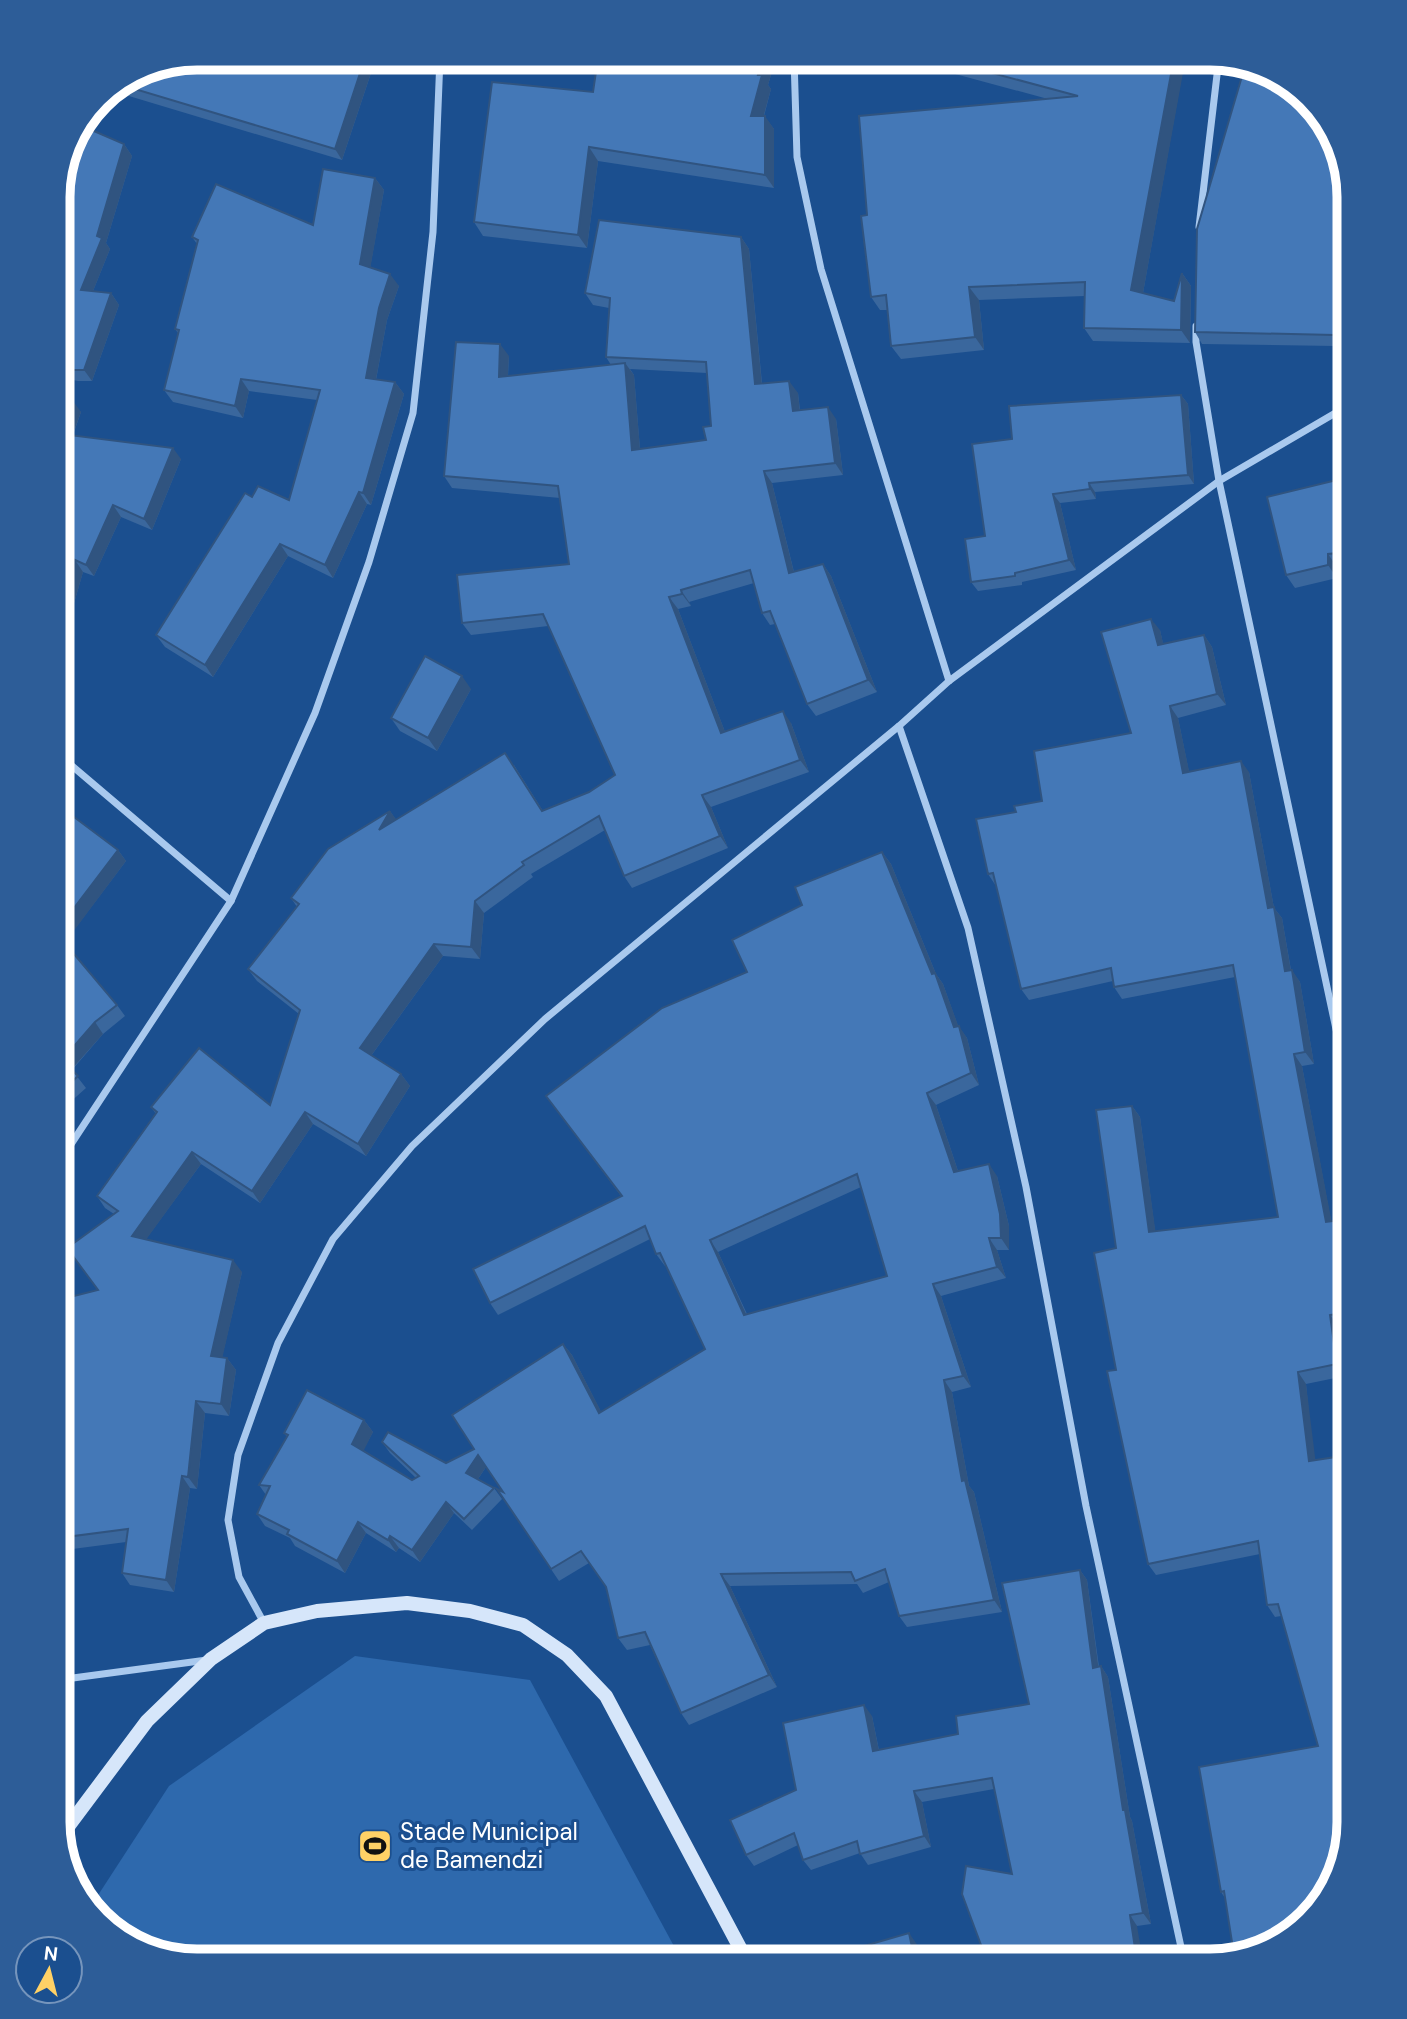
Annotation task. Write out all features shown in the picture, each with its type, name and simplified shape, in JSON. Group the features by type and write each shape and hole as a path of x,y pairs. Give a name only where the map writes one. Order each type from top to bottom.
{"street":[{"path":"70,1146 231,901 315,713 369,562 413,413 433,232 440,70"},
{"path":"794,70 797,157 821,269 949,681"},
{"path":"1199,242 1218,70"},
{"path":"1196,317 1196,342 1219,481 1337,1034"},
{"path":"264,1623 239,1577 228,1520 238,1455 278,1343 333,1239 412,1146 545,1019 899,726 949,681 1219,481 1337,412"},
{"path":"899,726 968,928 1026,1187 1086,1506 1181,1949"},
{"path":"70,764 231,901"},
{"path":"70,1824 147,1721 211,1659 264,1623 317,1611 407,1603 470,1611 523,1625 567,1655 606,1696 741,1949"},
{"path":"70,1678 211,1659"}],"shaded area":[{"name":"Stade Municipal de Bamendzi","path":"355,1656 530,1680 676,1949 188,1949 164,1945 133,1932 107,1912 96,1899 169,1786"}],"building":[{"path":"361,70 335,149 131,88 164,74 180,71"},
{"path":"596,70 759,70 758,75 762,75 751,116 765,116 765,175 589,147 578,235 474,222 492,82 593,92"},
{"path":"981,70 1172,70 1131,290 1174,301 1182,273 1181,330 1084,328 1085,282 969,287 975,337 891,346 886,295 871,297 861,216 867,215 859,116 1078,96"},
{"path":"1243,74 1274,87 1300,107 1320,133 1333,164 1337,197 1337,349 1335,350 1334,335 1195,332 1197,229"},
{"path":"90,129 124,144 97,236 102,238 81,290 111,293 84,370 70,370 70,188 74,164"},
{"path":"323,169 375,178 360,264 390,274 379,308 366,378 395,382 363,493 359,492 325,565 280,544 205,665 156,635 245,493 252,497 258,486 289,500 320,390 241,379 235,406 164,390 179,330 175,329 198,240 192,237 216,184 313,225"},
{"path":"599,220 741,237 755,384 789,381 793,411 828,407 835,463 764,471 789,573 823,564 868,680 807,704 770,611 762,613 750,570 681,590 682,594 669,597 721,733 783,711 800,760 702,795 720,836 624,876 599,816 522,862 524,865 475,901 471,947 434,944 360,1048 401,1074 358,1144 305,1112 252,1191 192,1152 132,1236 233,1260 211,1356 227,1358 221,1404 196,1401 188,1477 182,1476 166,1580 122,1573 128,1529 70,1536 70,1297 98,1290 70,1252 70,1246 118,1211 97,1196 157,1112 151,1107 199,1048 270,1105 300,1010 248,969 299,904 291,898 328,849 390,811 379,830 505,753 542,811 589,792 615,775 543,614 462,623 457,575 569,564 558,486 444,476 456,342 500,344 499,377 625,363 632,450 706,440 703,427 711,426 706,362 606,357 610,298 585,293"},
{"path":"1181,395 1188,475 1089,483 1090,489 1053,494 1069,560 1015,573 1015,576 971,582 965,539 985,536 972,444 1012,439 1009,406"},
{"path":"70,435 173,448 144,519 113,505 86,565 75,560 70,578"},
{"path":"1337,480 1337,553 1328,554 1328,565 1286,575 1267,497"},
{"path":"1151,619 1158,645 1204,635 1217,694 1170,706 1183,773 1241,761 1268,908 1274,907 1285,971 1292,970 1305,1052 1294,1054 1326,1222 1337,1221 1337,1314 1330,1315 1337,1364 1298,1372 1309,1461 1337,1457 1336,1839 1333,1855 1320,1886 1300,1912 1274,1932 1233,1947 1199,1767 1318,1746 1278,1604 1267,1605 1258,1541 1148,1564 1107,1371 1116,1370 1094,1253 1116,1248 1096,1110 1132,1106 1149,1232 1278,1217 1233,965 1114,987 1111,968 1021,989 993,873 988,874 976,819 1016,812 1014,806 1042,801 1034,751 1131,733 1101,632"},
{"path":"425,656 462,676 428,738 391,718"},
{"path":"70,814 118,850 70,913"},
{"path":"882,852 932,974 935,973 954,1027 959,1026 971,1073 927,1093 954,1172 989,1164 1000,1214 1001,1238 989,1238 997,1267 933,1284 963,1376 944,1380 962,1481 965,1480 994,1600 899,1616 885,1569 855,1581 851,1572 721,1574 769,1675 681,1713 645,1632 618,1638 606,1587 581,1551 551,1569 497,1489 503,1492 478,1455 466,1473 494,1488 464,1519 446,1502 412,1550 390,1536 388,1540 358,1522 337,1561 287,1534 289,1530 257,1514 270,1486 259,1485 288,1435 284,1433 307,1390 364,1420 352,1444 412,1480 419,1476 382,1442 388,1432 446,1463 474,1449 452,1415 563,1344 599,1413 705,1349 660,1253 656,1254 645,1226 490,1303 473,1269 622,1196 546,1096 662,1008 747,972 732,940 802,905 795,887","holes":["857,1174 887,1276 744,1315 710,1240"]},
{"path":"70,949 117,1005 95,1022 70,1051"},
{"path":"70,1068 78,1076 70,1084"},
{"path":"1080,1570 1093,1668 1101,1666 1123,1810 1143,1913 1130,1915 1135,1949 983,1949 962,1894 966,1866 1012,1874 992,1778 914,1791 924,1836 860,1854 857,1841 803,1860 794,1833 746,1855 730,1820 796,1790 783,1723 864,1705 873,1751 958,1734 956,1716 1029,1704 1002,1583"},
{"path":"909,1933 912,1949 854,1949"}],"place":[{"name":"Stade Municipal de Bamendzi","path":"375,1846"}]}
